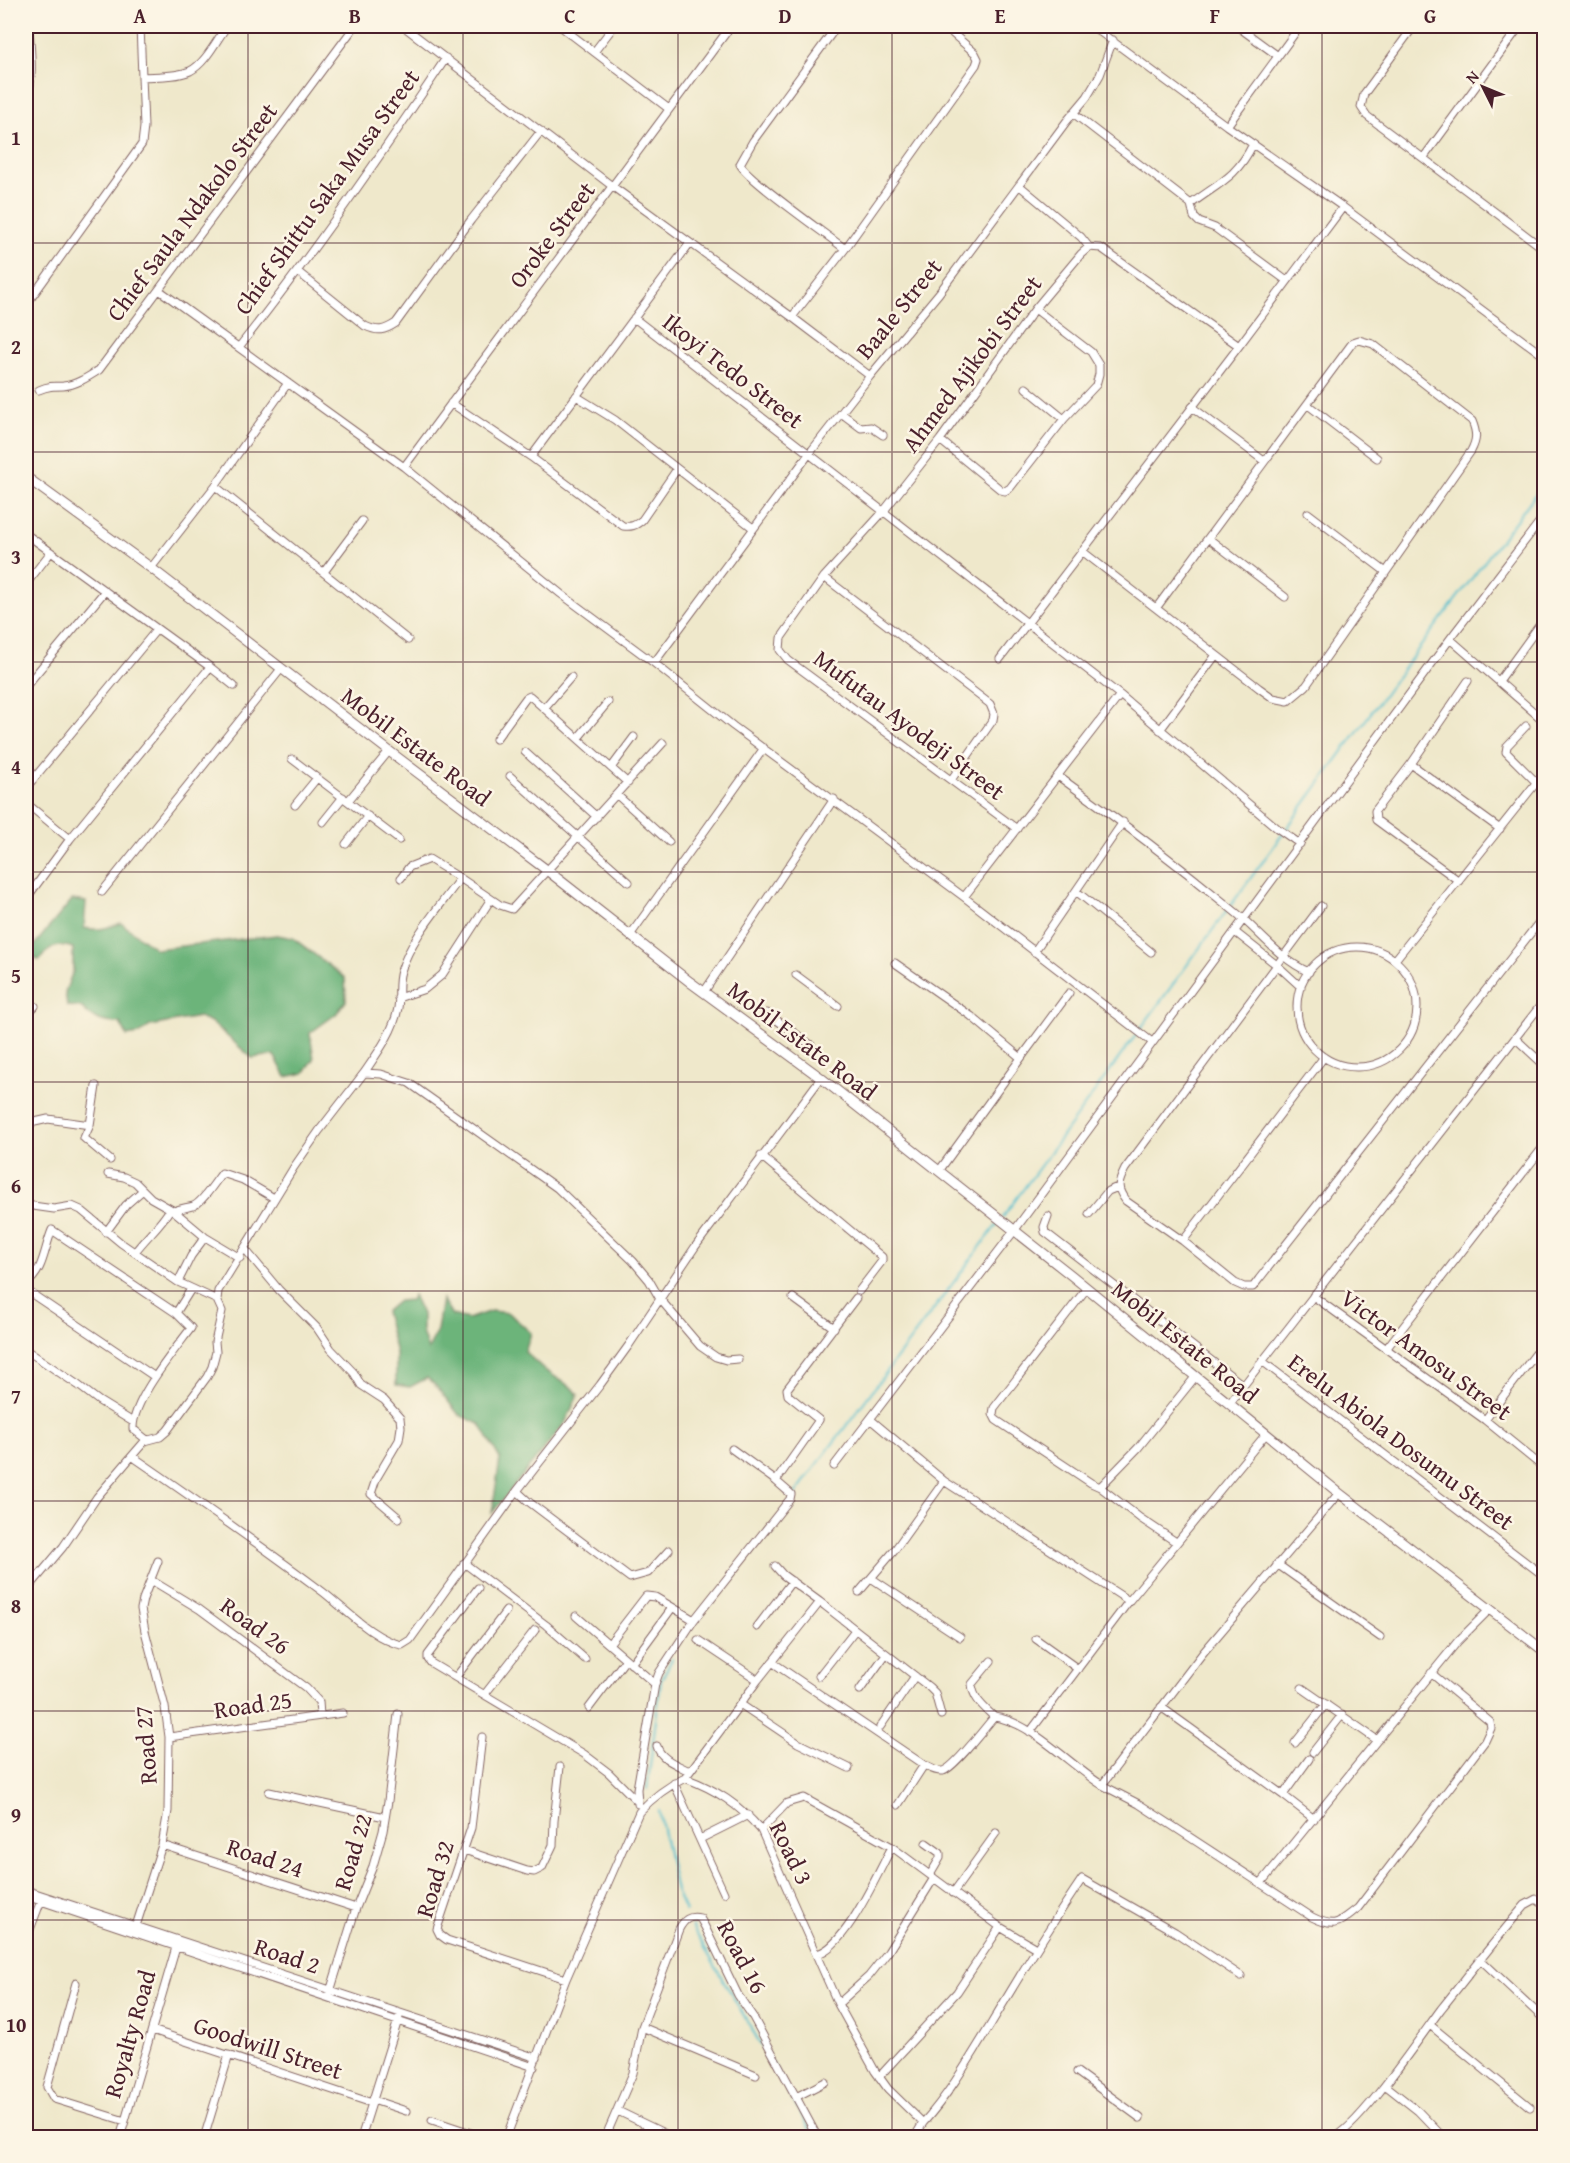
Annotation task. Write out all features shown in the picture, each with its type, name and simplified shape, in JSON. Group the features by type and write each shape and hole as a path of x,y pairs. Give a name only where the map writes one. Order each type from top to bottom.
{"main road":[{"name":"Mobil Estate Road","path":"26,477 150,568 704,992 821,1078 1087,1288 1339,1492 1545,1651"}],"street":[{"path":"26,99 29,92 31,57 29,26"},
{"path":"26,305 142,144 144,127 140,26"},
{"path":"142,77 177,75 192,70 203,60 227,26"},
{"name":"Chief Saula Ndakolo Street","path":"39,390 52,385 64,386 81,381 99,370 355,26"},
{"path":"403,26 612,186 870,376"},
{"path":"560,26 669,109"},
{"path":"594,52 614,26"},
{"name":"Oroke Street","path":"404,467 731,26"},
{"path":"837,26 753,141 740,164 759,183 845,249"},
{"path":"792,317 845,249 976,65 978,59 975,52 944,26"},
{"path":"1092,26 1545,356"},
{"path":"1237,26 1278,56"},
{"path":"1227,126 1300,26"},
{"path":"1414,26 1364,94 1361,107 1367,116 1545,249"},
{"path":"1424,157 1520,26"},
{"name":"Baale Street","path":"654,663 809,454 939,293 1087,98 1100,75 1113,40"},
{"name":"Chief Shittu Saka Musa Street","path":"239,346 298,272 446,58"},
{"path":"1074,113 1191,204 1194,217 1199,222 1215,228 1287,280"},
{"path":"298,272 365,326 375,330 385,330 396,322 471,220 541,132"},
{"path":"1191,204 1230,177 1248,155 1253,144"},
{"path":"1020,186 1081,237 1089,247 1101,248 1239,346"},
{"path":"1000,659 1343,207"},
{"path":"531,457 690,243"},
{"name":"Ahmed Ajikobi Street","path":"780,650 782,638 824,577 883,512 940,440 1035,309 1089,247"},
{"path":"159,290 404,467 561,594 1152,1041"},
{"path":"940,440 1005,491 1010,488 1064,419 1096,385 1099,365 1091,352 1035,309"},
{"name":"Ikoyi Tedo Street","path":"634,318 1120,695 1277,828 1300,844"},
{"path":"1082,551 1273,698 1288,701 1306,686 1471,451 1477,441 1472,421 1373,344 1359,340 1353,342 1157,607"},
{"path":"150,568 215,486 288,384"},
{"path":"1026,388 1064,419"},
{"path":"576,396 615,420 753,528"},
{"path":"451,403 531,457 623,526 628,527 642,520 677,469"},
{"path":"1308,405 1377,458"},
{"path":"1192,407 1264,461"},
{"path":"841,413 861,428 871,427 883,435"},
{"path":"215,486 408,640"},
{"path":"1308,513 1386,572"},
{"path":"834,1466 1014,1231 1450,639 1545,516"},
{"path":"324,572 362,521"},
{"path":"26,534 234,686"},
{"path":"1208,538 1284,597"},
{"path":"26,584 51,552"},
{"path":"824,577 990,704 994,714 993,720 951,780"},
{"path":"26,686 105,591"},
{"path":"1499,681 1545,619"},
{"path":"26,788 157,628"},
{"path":"1450,639 1545,721"},
{"name":"Mufutau Ayodeji Street","path":"780,650 788,660 1017,829"},
{"path":"1160,730 1216,655"},
{"path":"26,899 70,839 210,667"},
{"path":"102,892 281,669"},
{"path":"544,707 571,677"},
{"path":"1459,881 1376,820 1374,815 1468,681"},
{"path":"964,897 1120,695"},
{"path":"495,739 526,698 530,696 628,783"},
{"path":"578,738 608,702"},
{"path":"1526,726 1507,746 1506,752 1545,790"},
{"path":"611,768 634,737"},
{"path":"401,878 414,864 429,859 491,899 512,909 663,744"},
{"path":"631,934 764,748"},
{"path":"323,822 389,752"},
{"path":"525,752 597,817"},
{"path":"292,759 399,840"},
{"path":"1411,764 1500,829"},
{"path":"510,776 629,882"},
{"path":"1058,776 1123,822 1233,909 1285,956 1309,972"},
{"path":"295,806 318,778"},
{"path":"1395,960 1536,783"},
{"path":"616,795 669,842"},
{"path":"704,992 834,800"},
{"path":"26,803 70,839"},
{"path":"346,844 368,816"},
{"path":"1034,952 1123,822"},
{"path":"26,1590 63,1547 97,1497 147,1440 160,1437 167,1431 207,1377 216,1352 215,1342 222,1311 217,1300 218,1291 240,1258 274,1198 319,1131 377,1054 398,1009 400,972 409,952 424,926 460,878"},
{"path":"1076,891 1151,952"},
{"path":"398,998 425,989 442,975 491,899"},
{"path":"1321,906 1125,1169 1118,1184 1119,1192 1126,1201 1183,1241 1234,1283 1244,1287 1253,1287 1545,916"},
{"path":"1235,932 1301,987"},
{"path":"1362,947 1380,951 1395,960 1408,975 1416,993 1417,1013 1411,1032 1400,1049 1383,1061 1363,1066 1343,1065 1324,1057 1310,1045 1301,1029 1297,1011 1301,987 1309,972 1327,955 1344,948 1362,947"},
{"path":"895,963 971,1016 1021,1058"},
{"path":"796,975 838,1006"},
{"path":"939,1171 1069,993"},
{"path":"1229,1404 1545,1000"},
{"path":"26,1015 35,1006"},
{"path":"767,1013 811,1045"},
{"path":"1515,1038 1545,1065"},
{"path":"1183,1241 1324,1057"},
{"path":"364,1073 381,1074 409,1083 557,1188 633,1261 649,1280 660,1299 700,1346 716,1357 726,1360 738,1359"},
{"path":"132,1456 368,1628 402,1645 410,1640 516,1491 600,1385 694,1247 821,1078"},
{"path":"96,1086 90,1125 84,1138 110,1160"},
{"path":"26,1124 48,1119 90,1125"},
{"path":"1386,1349 1545,1146"},
{"path":"761,1156 882,1257 882,1262 787,1389 788,1395 817,1418 819,1423 776,1481"},
{"path":"135,1252 144,1239 172,1210 200,1203 222,1173 243,1180 274,1198"},
{"path":"108,1174 130,1179 151,1198 172,1210 205,1237 240,1258"},
{"path":"1089,1214 1108,1191 1119,1187"},
{"path":"106,1232 126,1205 143,1190"},
{"path":"26,1205 54,1209 72,1206 81,1210 106,1232 178,1282 217,1300"},
{"path":"1048,1216 1044,1227 1045,1232 1243,1385"},
{"path":"26,1284 41,1266 52,1230 176,1313 191,1328 155,1377 133,1418 133,1429 147,1440"},
{"path":"178,1282 205,1237"},
{"path":"245,1249 279,1290 317,1328 361,1385 384,1400 400,1418 399,1440 376,1479 371,1494 399,1518"},
{"path":"1087,1288 994,1408 993,1414 996,1420 1091,1484 1100,1487 1176,1542"},
{"path":"176,1313 191,1289"},
{"path":"26,1290 155,1377"},
{"name":"Victor Amosu Street","path":"1313,1296 1485,1420 1545,1468"},
{"path":"793,1298 834,1328"},
{"path":"1485,1420 1545,1343"},
{"path":"26,1350 133,1422"},
{"name":"Erelu Abiola Dosumu Street","path":"1262,1361 1545,1576"},
{"path":"1100,1487 1138,1448 1196,1376"},
{"path":"870,1419 944,1481 1129,1600"},
{"path":"1030,1732 1129,1600 1266,1434"},
{"path":"639,1812 637,1789 655,1684 659,1673 694,1620 790,1499 791,1494 776,1481 732,1449"},
{"path":"858,1592 894,1551 944,1481"},
{"path":"516,1491 630,1578 648,1573 669,1550"},
{"path":"1102,1785 1161,1707 1277,1564 1339,1492"},
{"name":"Road 27","path":"136,1926 162,1845 168,1811 169,1737 165,1707 141,1609 158,1561"},
{"path":"464,1563 546,1624 585,1659"},
{"path":"1277,1564 1380,1637"},
{"path":"775,1566 935,1693 941,1715"},
{"path":"871,1578 960,1637"},
{"name":"Road 26","path":"151,1580 199,1609 306,1688 319,1702 320,1715"},
{"path":"757,1627 792,1581"},
{"path":"478,1588 428,1655 430,1663 597,1763 638,1802"},
{"path":"609,1644 646,1596 655,1597 694,1620"},
{"path":"506,2138 566,1979 639,1812 668,1785 685,1778 820,1602"},
{"path":"589,1708 672,1608"},
{"path":"1261,1883 1431,1673 1458,1641 1490,1609"},
{"path":"456,1677 506,1611"},
{"path":"576,1616 655,1684"},
{"path":"485,1694 535,1630"},
{"path":"819,1676 855,1630"},
{"path":"1036,1639 1078,1669"},
{"path":"698,1640 758,1680"},
{"path":"860,1690 886,1654"},
{"path":"991,1661 972,1684 972,1692 994,1717 1006,1718 1030,1732 1102,1785 1139,1804 1327,1925 1340,1922 1358,1908 1485,1741 1491,1728 1490,1722 1431,1673"},
{"path":"772,1662 924,1765 935,1770 944,1771 953,1764 994,1717"},
{"path":"880,1727 915,1676"},
{"path":"1302,1688 1377,1740"},
{"path":"740,1704 798,1743 849,1768"},
{"path":"1296,1743 1326,1704"},
{"path":"1161,1707 1314,1819"},
{"name":"Road 25","path":"169,1737 343,1713"},
{"name":"Road 22","path":"329,1994 356,1908 373,1866 385,1817 398,1714"},
{"path":"1283,1795 1342,1716"},
{"name":"Road 32","path":"482,1737 475,1806 464,1850 437,1929 440,1935 447,1940 566,1979"},
{"path":"657,1746 658,1752 664,1757 689,1771"},
{"path":"898,1805 924,1765"},
{"path":"464,1850 526,1871 534,1872 542,1868 554,1845 554,1821 560,1767"},
{"name":"Road 3","path":"685,1778 709,1787 748,1815 761,1830 838,2004 879,2077 888,2089 924,2123"},
{"path":"674,1783 724,1893"},
{"path":"269,1792 385,1817"},
{"path":"761,1830 787,1803 804,1798 892,1847 1000,1927 1036,1948"},
{"path":"700,1839 748,1815"},
{"path":"953,1893 996,1833"},
{"path":"838,2004 869,1976 888,1952 932,1876 940,1853 926,1843"},
{"name":"Road 24","path":"162,1845 356,1908"},
{"path":"817,1954 823,1953 833,1945 851,1923 892,1847"},
{"path":"914,2138 972,2056 1036,1948 1082,1879 1175,1932 1241,1976"},
{"name":"Road 2","path":"26,1890 41,1898 398,2017 534,2067"},
{"name":"Road 2","path":"26,1896 41,1898 136,1926 177,1944"},
{"path":"26,1940 41,1898"},
{"path":"1335,2137 1345,2132 1384,2085 1480,1959 1525,1905 1536,1899 1545,1905"},
{"name":"Road 16","path":"605,2138 633,2073 642,2026 679,1929 688,1917 694,1916 700,1918 738,1995 753,2017 819,2138"},
{"path":"879,2077 957,1992 1000,1927"},
{"name":"Royalty Road","path":"120,2138 177,1944"},
{"path":"1480,1959 1545,2019"},
{"path":"76,1983 47,2087 54,2099 125,2121"},
{"path":"361,2138 398,2017"},
{"name":"Road 2","path":"398,2017 537,2058"},
{"path":"1430,2025 1530,2107"},
{"path":"642,2026 756,2075"},
{"name":"Goodwill Street","path":"152,2030 406,2111"},
{"path":"219,2138 204,2135 229,2055"},
{"path":"1077,2072 1140,2118"},
{"path":"796,2097 825,2082"},
{"path":"1384,2085 1418,2111 1444,2138"},
{"path":"618,2111 674,2138"},
{"path":"432,2120 486,2138"}],"green space":[{"path":"72,900 86,902 84,928 102,928 121,923 156,949 277,935 293,938 345,978 346,1001 336,1014 310,1033 314,1059 304,1073 286,1077 274,1055 252,1058 211,1022 199,1017 150,1026 139,1034 127,1036 120,1023 99,1020 81,1007 67,1006 65,992 73,971 73,948 54,947 39,960 26,955"},
{"path":"413,1295 422,1314 422,1332 428,1350 437,1330 442,1299 452,1315 468,1319 491,1311 509,1313 531,1333 525,1352 546,1371 574,1389 578,1395 565,1423 492,1513 500,1459 480,1424 459,1415 427,1378 410,1387 396,1385 396,1353 385,1312 398,1301 410,1300"}],"waterway":[{"path":"1231,905 1389,688 1544,483"},
{"path":"1003,1217 1228,909"},
{"path":"792,1498 999,1222"},
{"path":"647,1789 661,1680 672,1659"},
{"path":"659,1811 676,1891 685,1911"},
{"path":"692,1926 811,2131"}]}
